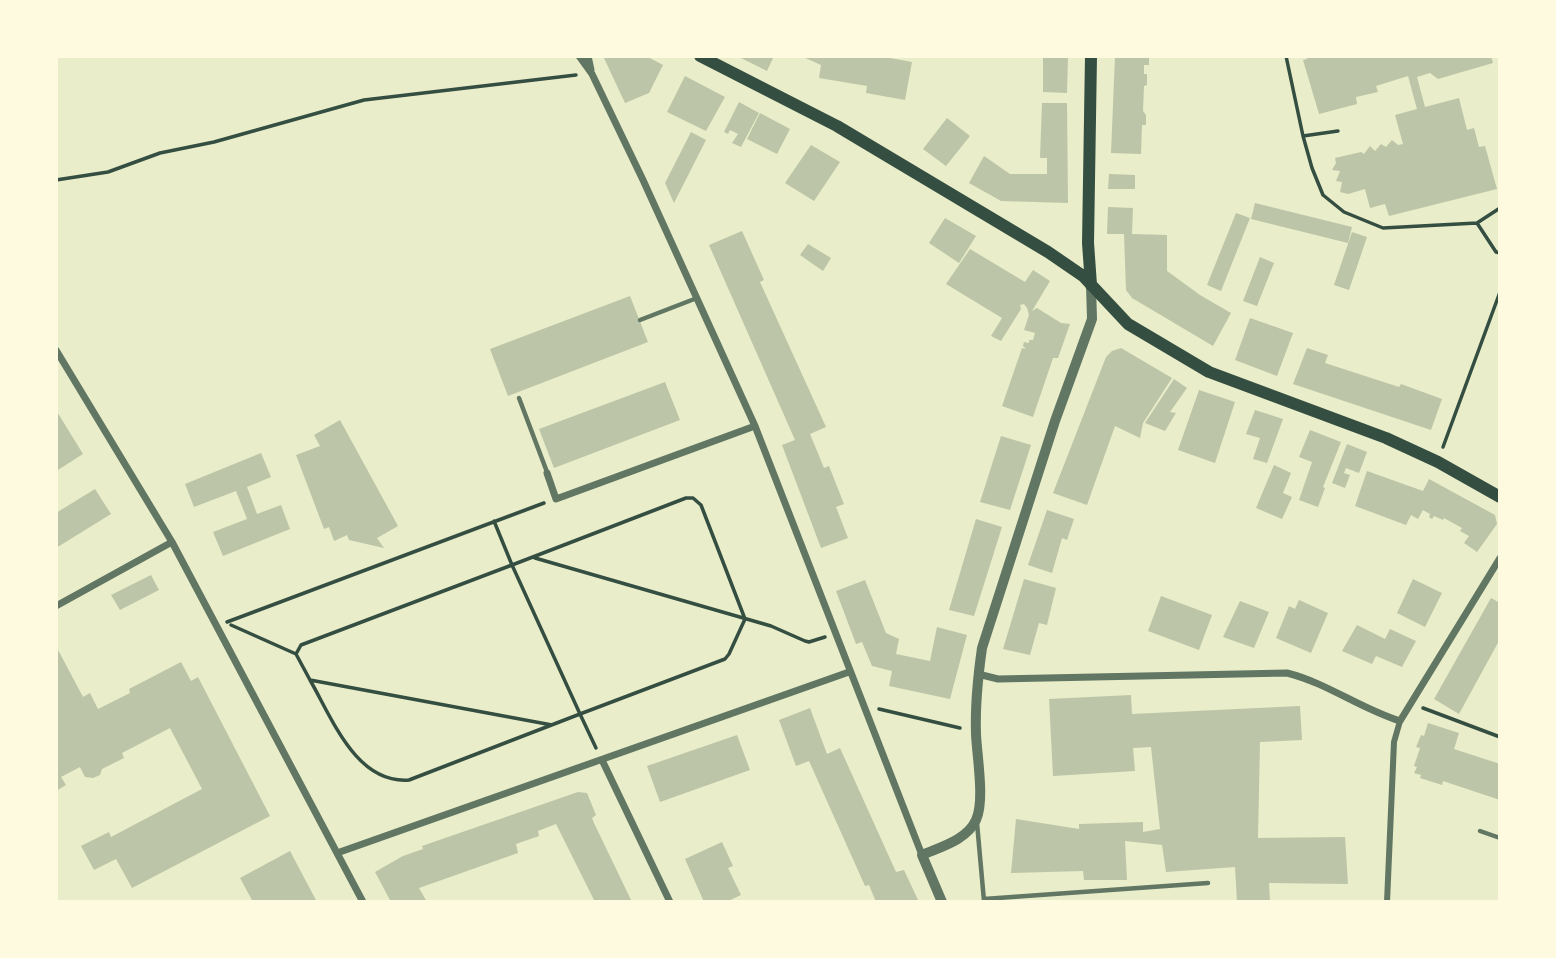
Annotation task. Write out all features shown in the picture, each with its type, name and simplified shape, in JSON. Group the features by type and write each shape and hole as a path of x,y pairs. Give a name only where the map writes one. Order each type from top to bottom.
{"main road":[{"path":"700,56 837,126 1064,262 1091,285 1128,324 1209,372 1385,438 1438,462 1500,496"},
{"path":"1091,56 1088,243 1091,285"}],"street":[{"path":"579,56 592,74 755,426 849,672 942,902"},
{"path":"588,56 592,74"},
{"path":"922,855 953,842 966,833 977,820 978,674 994,606 1092,319 1091,285"},
{"path":"56,350 172,542 363,902"},
{"path":"547,473 556,499 755,426"},
{"path":"56,606 172,542"},
{"path":"1387,902 1394,742 1400,721 1500,558"},
{"path":"337,852 849,672"},
{"path":"978,674 998,679 1287,673 1304,677 1380,715 1400,721"},
{"path":"602,760 670,902"}],"lane":[{"path":"640,320 698,298"},
{"path":"519,398 547,473"},
{"path":"977,820 984,901 1208,883"},
{"path":"1480,831 1500,838"}],"path":[{"path":"1286,56 1312,168 1323,195 1344,212 1383,228 1477,223 1500,208"},
{"path":"56,180 108,173 160,153 214,142 365,100 592,74"},
{"path":"1303,136 1338,131"},
{"path":"1477,223 1496,252 1500,253"},
{"path":"1438,462 1500,292"},
{"path":"296,654 301,645 693,498 701,505 745,619 725,659 409,780 400,781 356,758 296,654 225,623 556,499"},
{"path":"494,522 602,760"},
{"path":"533,558 745,619 810,642 834,633"},
{"path":"310,680 552,725"},
{"path":"1411,704 1500,737"},
{"path":"862,705 976,732"}],"building":[{"path":"603,56 646,56 663,65 649,93 625,103"},
{"path":"737,56 774,56 767,71"},
{"path":"801,56 879,56 912,62 905,100 866,93 867,86 819,78 821,65"},
{"path":"1043,56 1068,56 1067,93 1043,92"},
{"path":"1115,56 1149,56 1149,65 1144,65 1144,74 1147,74 1143,111 1146,125 1142,125 1141,154 1111,153"},
{"path":"1307,56 1491,56 1493,63 1438,79 1430,73 1417,77 1425,107 1459,98 1467,130 1474,128 1479,147 1485,146 1497,189 1389,216 1385,204 1370,208 1365,189 1348,194 1340,192 1342,182 1336,181 1340,171 1332,170 1336,163 1335,158 1361,152 1364,154 1370,146 1375,151 1381,144 1386,147 1392,140 1398,145 1403,144 1395,115 1417,109 1408,76 1376,86 1378,92 1356,97 1357,104 1319,114 1303,60 1307,59"},
{"path":"685,76 725,97 706,131 667,112"},
{"path":"739,102 759,113 741,147 732,143 738,134 730,130 728,134 724,132"},
{"path":"1042,103 1067,103 1068,203 1001,201 969,183 984,156 1010,174 1047,174 1047,158 1040,158"},
{"path":"760,113 790,129 777,154 747,139"},
{"path":"947,118 970,136 946,166 923,149"},
{"path":"691,132 706,140 674,203 665,183"},
{"path":"811,145 840,162 814,201 785,183"},
{"path":"1109,174 1135,175 1135,189 1108,189"},
{"path":"1255,203 1352,227 1348,243 1251,219"},
{"path":"1108,207 1133,208 1132,234 1167,235 1167,271 1231,313 1213,346 1132,298 1126,290 1124,234 1107,234"},
{"path":"1236,213 1250,218 1221,291 1207,285"},
{"path":"945,218 976,236 959,263 929,243"},
{"path":"742,231 764,280 760,282 826,427 810,434 824,468 829,466 844,504 836,507 848,538 821,548 782,445 795,440 709,245"},
{"path":"1352,232 1367,237 1349,290 1334,285"},
{"path":"808,244 831,258 823,271 800,255"},
{"path":"970,249 1025,282 1033,270 1050,281 1032,311 1037,308 1061,323 1070,324 1058,358 1053,358 1033,417 1002,406 1022,348 1026,349 1024,342 1033,340 1035,333 1024,330 1029,315 1027,308 1024,304 1020,305 1021,309 1001,341 991,336 1002,318 946,284"},
{"path":"1260,257 1274,263 1257,306 1243,301"},
{"path":"630,296 648,342 508,396 490,349"},
{"path":"1250,318 1293,333 1277,376 1235,360"},
{"path":"1121,348 1172,378 1143,423 1140,438 1115,426 1087,505 1053,493 1106,357"},
{"path":"1307,348 1328,355 1325,363 1399,387 1401,384 1442,399 1431,430 1293,384"},
{"path":"1174,379 1187,388 1170,412 1176,413 1165,431 1145,423"},
{"path":"665,382 680,420 554,468 539,429"},
{"path":"1199,390 1235,402 1215,463 1178,450"},
{"path":"56,410 83,454 58,470 56,466"},
{"path":"1255,410 1283,419 1267,463 1253,459 1260,438 1246,434"},
{"path":"340,420 398,526 377,538 384,548 349,540 347,535 334,541 329,527 324,529 296,455 320,446 314,435"},
{"path":"1310,430 1341,442 1318,507 1299,500 1312,462 1299,457"},
{"path":"1001,436 1031,445 1010,510 980,502"},
{"path":"1347,444 1367,452 1359,473 1346,468 1344,473 1350,475 1345,488 1332,483"},
{"path":"261,453 271,477 247,487 257,514 281,505 290,529 223,556 213,532 247,519 236,491 194,507 185,484"},
{"path":"1274,465 1291,473 1283,493 1292,497 1282,519 1256,508"},
{"path":"1367,471 1423,491 1429,479 1495,515 1497,524 1477,552 1464,543 1469,536 1460,531 1462,528 1444,518 1443,520 1434,516 1432,519 1430,514 1423,510 1418,519 1411,515 1406,525 1355,506"},
{"path":"95,489 111,514 56,548 56,513"},
{"path":"1047,510 1074,519 1067,540 1062,538 1052,573 1028,565"},
{"path":"976,519 1002,527 974,616 949,610"},
{"path":"151,575 159,590 120,610 111,595"},
{"path":"1024,579 1056,588 1047,625 1039,623 1030,655 1003,649"},
{"path":"1413,579 1442,593 1425,627 1397,613"},
{"path":"865,580 886,633 899,639 896,654 930,661 937,627 967,635 950,699 889,686 892,671 872,666 862,642 856,644 836,591"},
{"path":"1161,596 1212,615 1199,650 1148,631"},
{"path":"1491,598 1500,603 1500,639 1459,714 1434,699"},
{"path":"1299,600 1328,613 1311,653 1276,638 1289,606 1295,609"},
{"path":"1240,601 1269,612 1254,648 1223,637"},
{"path":"1357,625 1385,639 1390,629 1416,641 1402,667 1376,656 1372,664 1342,651"},
{"path":"56,646 83,697 90,693 98,709 130,693 129,689 181,662 191,681 198,677 270,816 132,888 116,859 94,870 81,846 109,832 111,837 202,789 170,728 122,753 124,758 102,769 100,775 85,777 80,767 61,777 66,785 56,791"},
{"path":"1131,695 1132,714 1300,706 1302,740 1260,742 1258,838 1345,837 1348,884 1269,883 1270,902 1237,902 1235,867 1166,872 1162,845 1125,841 1127,880 1084,880 1083,871 1011,873 1016,819 1079,829 1079,824 1143,822 1143,832 1160,829 1151,747 1133,748 1135,771 1053,776 1049,699"},
{"path":"810,708 827,754 840,748 896,872 904,870 919,902 876,902 869,885 865,886 809,761 796,766 779,720"},
{"path":"1428,723 1459,733 1454,749 1500,764 1500,800 1443,781 1442,785 1420,778 1421,775 1414,773 1420,748 1416,747 1421,735 1424,736"},
{"path":"737,735 750,770 660,802 647,766"},
{"path":"578,792 587,793 596,815 592,818 594,823 632,902 595,902 556,824 538,831 539,836 516,844 518,853 419,888 427,902 391,902 375,872 403,856 423,849 422,846"},
{"path":"722,842 733,866 728,868 741,895 726,902 704,902 685,859"},
{"path":"290,851 317,902 253,902 240,878"}]}
